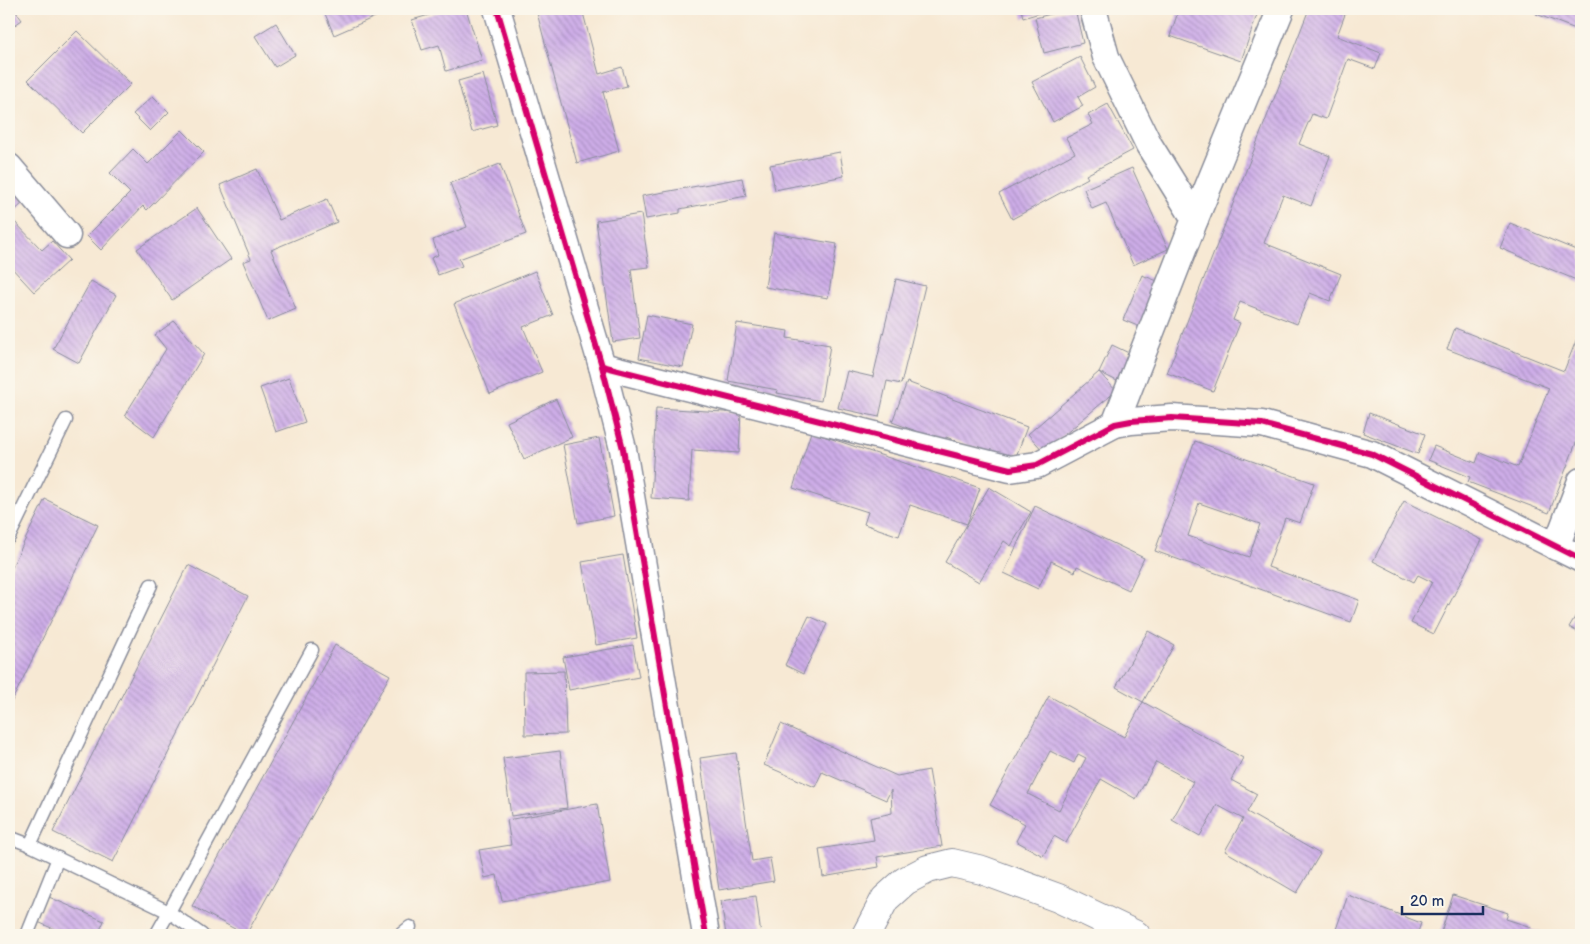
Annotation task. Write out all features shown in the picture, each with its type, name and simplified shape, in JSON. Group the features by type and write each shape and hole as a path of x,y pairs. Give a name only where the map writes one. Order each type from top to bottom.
{"street":[{"path":"497,9 602,366 623,449 706,935"},
{"path":"1092,9 1106,58 1150,145 1195,219"},
{"path":"1115,424 1195,219 1281,9"},
{"path":"9,167 67,235"},
{"path":"602,366 1010,469 1038,465 1115,424 1131,421 1172,418 1262,424 1372,454 1581,559"},
{"path":"1556,547 1581,481"},
{"path":"866,935 885,898 905,881 928,869 952,863 982,870 1058,898 1136,935"}],"lane":[{"path":"9,537 66,420"},
{"path":"30,845 151,585"},
{"path":"156,935 312,650"},
{"path":"9,837 58,858 169,912 202,935"},
{"path":"27,935 58,858"}],"building":[{"path":"9,9 14,9 22,20 9,29"},
{"path":"323,9 393,9 334,35"},
{"path":"449,9 466,9 482,60 446,71 439,45 422,50 412,20"},
{"path":"536,9 582,9 599,74 622,67 627,86 603,92 619,151 577,163"},
{"path":"1021,9 1053,9 1023,18"},
{"path":"1075,9 1083,43 1044,53 1035,18"},
{"path":"1179,9 1259,9 1241,61 1170,36"},
{"path":"1309,9 1347,9 1337,36 1381,53 1375,69 1348,59 1326,119 1312,114 1299,144 1330,156 1311,206 1283,195 1264,243 1341,274 1330,301 1310,293 1297,324 1240,302 1233,320 1240,323 1213,391 1167,373"},
{"path":"1539,9 1581,9 1581,31 1536,14"},
{"path":"276,23 295,55 275,67 255,36"},
{"path":"77,31 131,84 82,133 28,80"},
{"path":"1080,57 1095,87 1078,97 1083,106 1053,122 1032,82"},
{"path":"483,74 497,125 472,132 458,81"},
{"path":"153,96 169,112 150,131 133,114"},
{"path":"1108,104 1133,150 1086,175 1088,178 1012,219 999,194 1075,153 1066,138 1093,124 1088,115"},
{"path":"182,130 204,152 147,210 143,206 101,250 87,236 130,193 110,173 133,149 148,164"},
{"path":"840,152 844,176 775,190 770,165"},
{"path":"500,164 526,234 459,259 462,266 438,275 431,258 438,255 433,240 467,227 450,183"},
{"path":"1132,168 1168,249 1133,265 1106,203 1092,209 1084,189"},
{"path":"257,169 279,220 327,199 337,222 271,250 296,309 268,321 243,262 251,259 220,185"},
{"path":"742,178 746,196 680,209 680,213 646,219 642,196"},
{"path":"9,184 25,201 9,216"},
{"path":"197,208 231,259 172,300 137,249"},
{"path":"641,214 649,267 631,269 640,338 613,342 596,221"},
{"path":"9,216 42,250 52,241 69,260 34,292 9,265"},
{"path":"1510,223 1581,252 1581,282 1500,248"},
{"path":"774,233 837,244 828,298 765,287"},
{"path":"535,271 553,315 523,327 542,372 490,394 454,304"},
{"path":"1142,275 1160,282 1140,327 1123,320"},
{"path":"896,279 925,286 901,384 887,381 879,417 838,408 847,371 873,377"},
{"path":"91,281 116,295 79,363 53,349"},
{"path":"647,315 692,324 683,367 639,358"},
{"path":"174,321 204,354 154,437 125,415 166,349 155,335"},
{"path":"737,323 788,331 787,338 830,345 821,401 777,393 778,390 728,381"},
{"path":"1455,328 1564,371 1581,328 1581,430 1549,513 1468,482 1470,477 1428,460 1434,446 1476,463 1480,452 1518,467 1549,388 1447,349"},
{"path":"1112,345 1133,355 1119,382 1099,372"},
{"path":"1099,372 1116,391 1044,452 1028,434"},
{"path":"289,378 305,422 276,432 260,388"},
{"path":"907,382 1027,427 1014,462 946,437 945,442 892,422"},
{"path":"556,399 572,437 524,459 507,422"},
{"path":"656,408 741,413 739,453 692,450 689,501 651,498"},
{"path":"1369,413 1425,434 1418,454 1363,433"},
{"path":"811,432 980,488 967,524 910,505 899,536 864,524 868,512 793,488"},
{"path":"599,438 614,516 578,523 563,445"},
{"path":"1195,441 1314,483 1300,523 1285,518 1268,567 1359,600 1351,622 1155,551","holes":["1199,503 1260,524 1249,557 1188,536"]},
{"path":"989,487 1031,512 1011,546 1004,541 979,582 945,562"},
{"path":"45,499 98,525 9,707 9,573"},
{"path":"1404,501 1482,540 1434,634 1411,623 1432,582 1418,575 1414,582 1373,561"},
{"path":"1035,506 1144,558 1129,590 1077,566 1075,572 1051,561 1038,589 1004,573"},
{"path":"623,555 637,638 596,645 582,562"},
{"path":"188,565 248,596 113,862 53,832"},
{"path":"1581,607 1581,634 1569,627"},
{"path":"809,616 827,624 803,674 785,665"},
{"path":"1148,631 1174,645 1143,702 1116,687"},
{"path":"335,645 390,675 246,935 192,906"},
{"path":"633,645 639,677 569,690 563,657"},
{"path":"564,671 566,734 525,735 524,672"},
{"path":"1049,696 1124,737 1143,702 1243,758 1231,780 1257,794 1247,812 1320,854 1297,893 1225,851 1243,819 1217,805 1200,836 1172,820 1193,782 1156,762 1136,799 1101,779 1066,843 1054,836 1043,856 1016,841 1025,824 990,805","holes":["1050,751 1074,763 1078,754 1086,758 1059,810 1028,794"]},
{"path":"781,724 897,776 929,770 942,846 877,857 879,867 823,877 819,849 874,840 870,818 892,813 891,790 886,800 822,772 815,787 764,765"},
{"path":"560,751 567,808 511,816 503,758"},
{"path":"736,753 752,861 770,858 774,881 719,890 700,758"},
{"path":"597,804 610,882 502,901 497,875 485,878 479,850 511,845 507,820"},
{"path":"1348,895 1421,923 1417,935 1334,935"},
{"path":"1453,895 1508,913 1506,919 1531,927 1528,935 1440,935"},
{"path":"756,896 761,935 726,935 721,901"},
{"path":"49,897 104,921 98,935 67,935 38,922"},
{"path":"1530,930 1564,935 1529,935"}],"cycle path":[{"path":"497,9 602,366 623,449 706,935"},
{"path":"602,366 1010,469 1037,465 1115,424 1131,421 1172,418 1262,424 1372,454 1581,559"}]}
